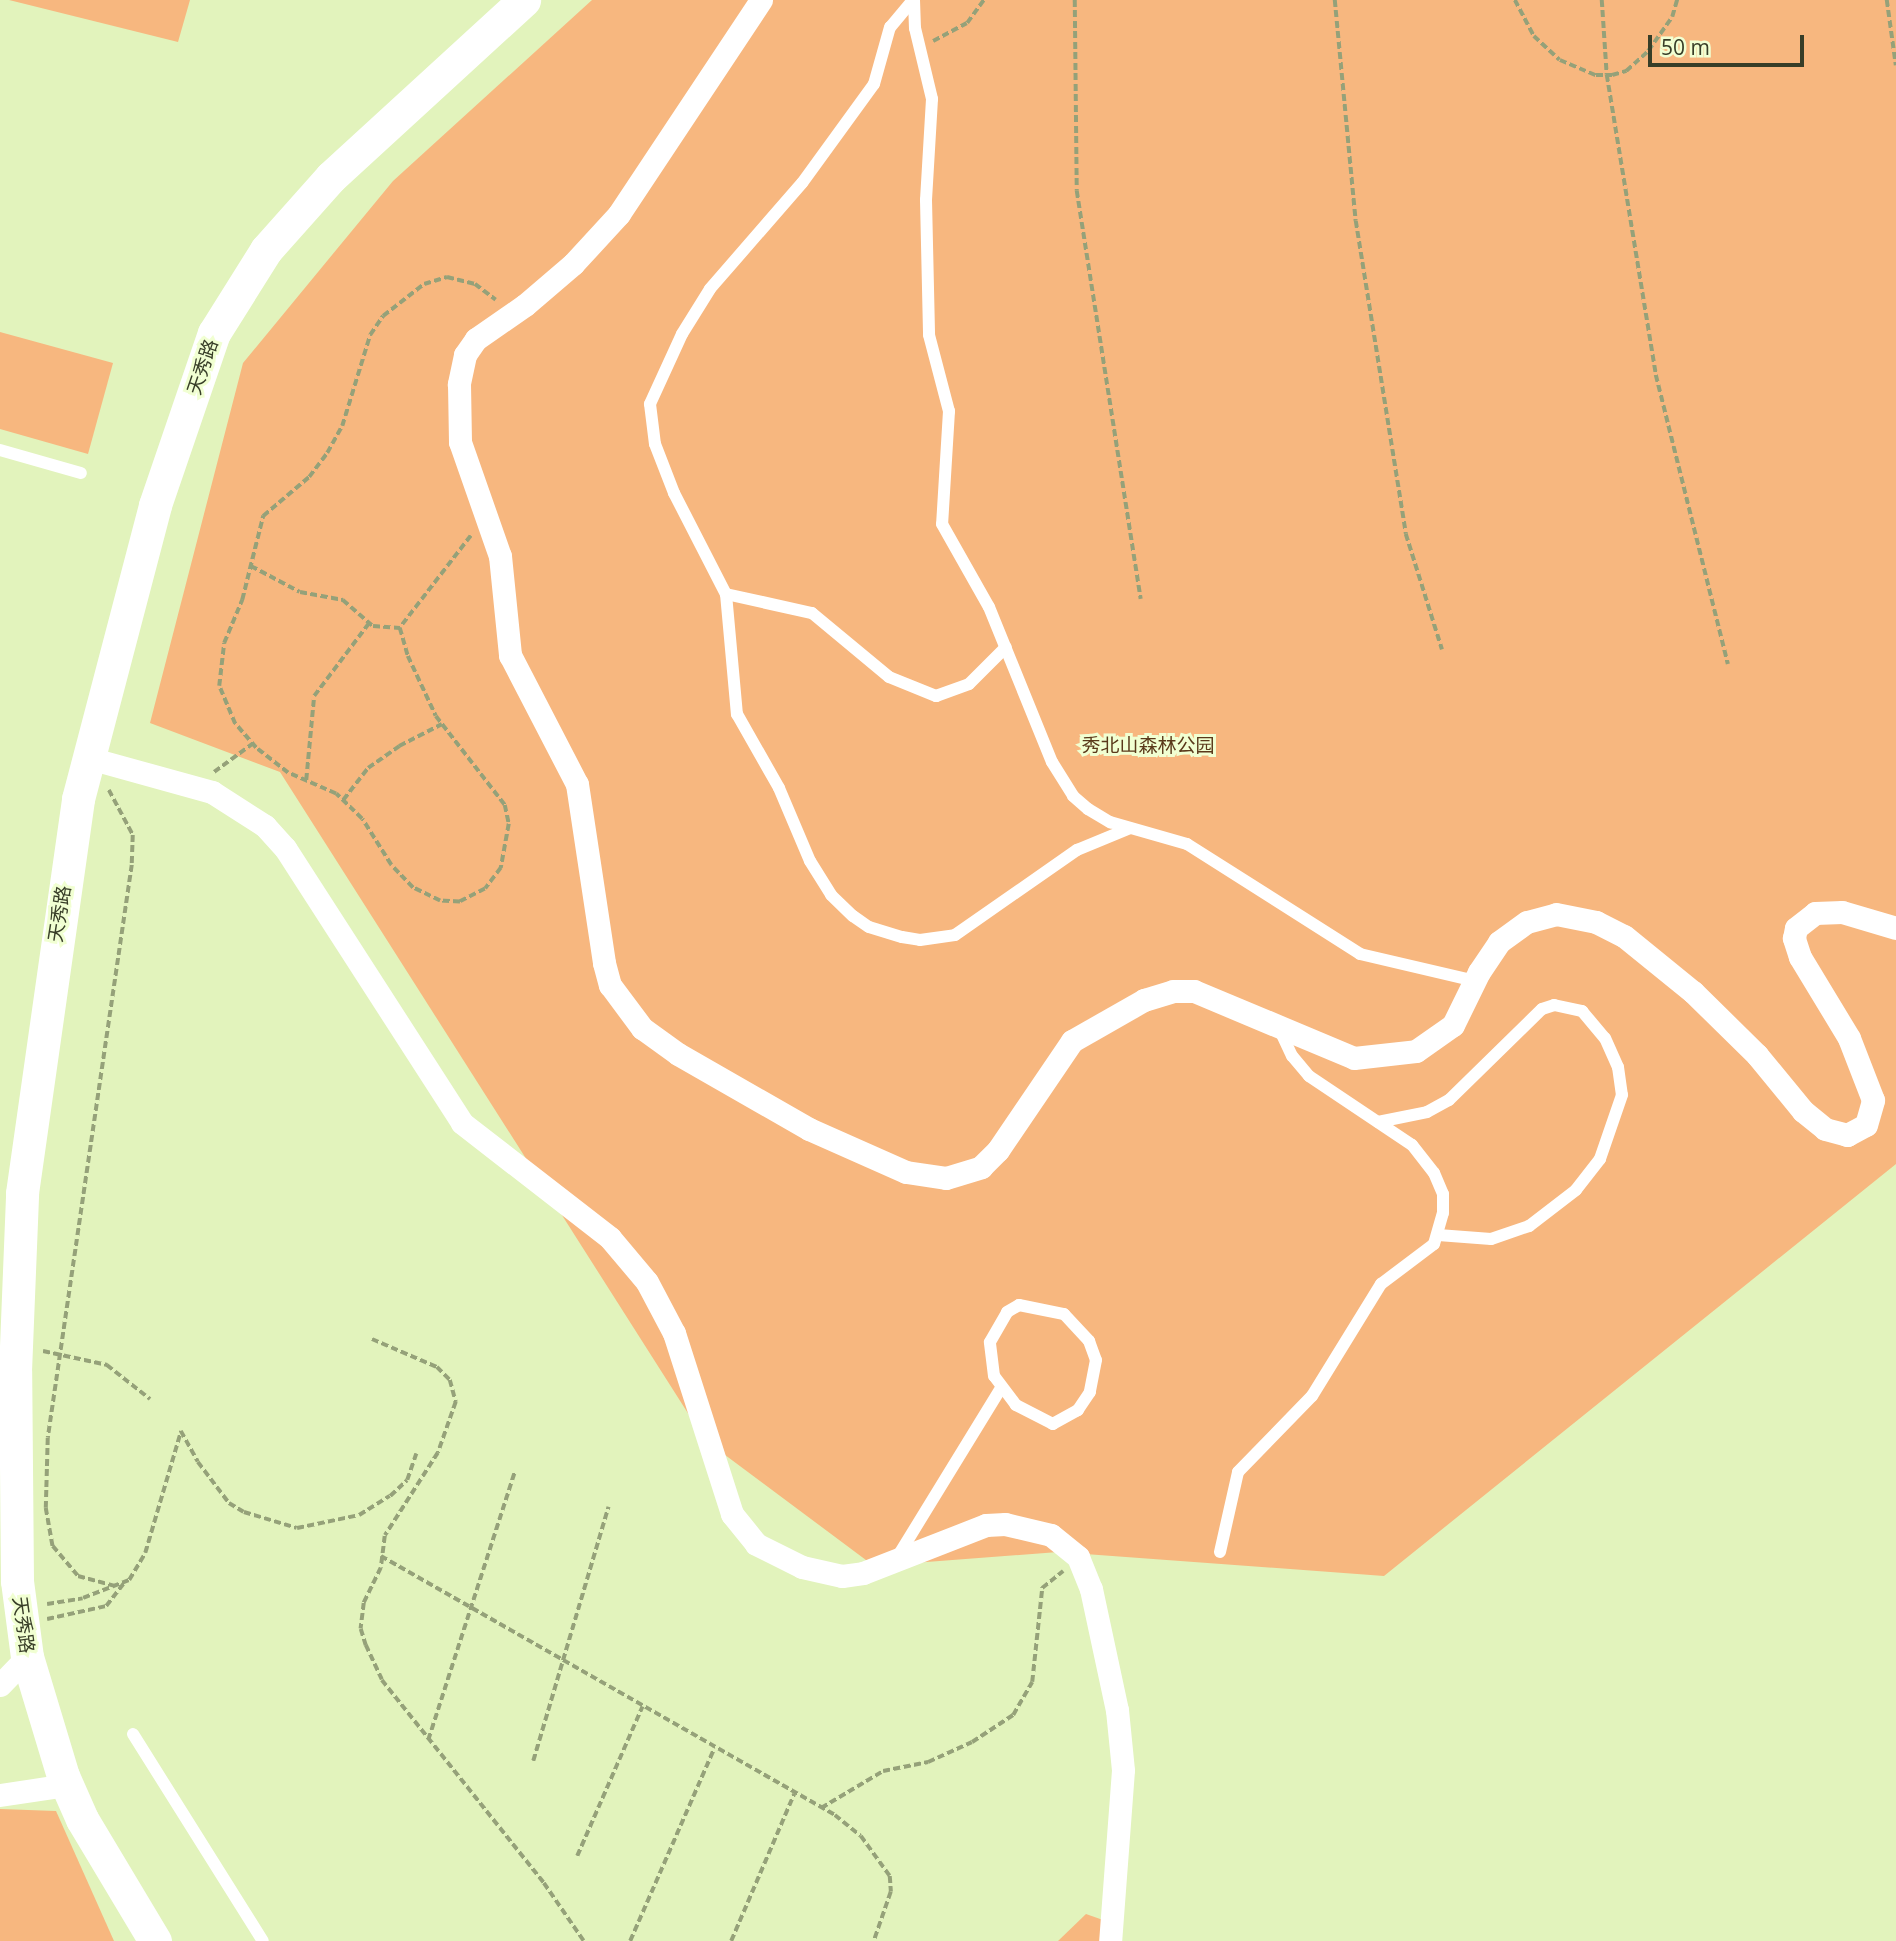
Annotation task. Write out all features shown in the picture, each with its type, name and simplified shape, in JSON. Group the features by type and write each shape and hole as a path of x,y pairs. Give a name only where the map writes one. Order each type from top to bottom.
{"main road":[{"name":"天秀路","path":"155,1941 125,1896 67,1785 27,1657 13,1495 22,1193 47,995 89,758 155,505 214,333 266,250 331,177 524,0"}],"street":[{"path":"761,0 618,214 573,264 476,339 466,355 459,384 460,442 500,556 510,655 577,784 594,910 610,985 642,1028 678,1054 809,1129 876,1161 906,1172 946,1178 981,1167 998,1150 1072,1041 1144,1000 1173,991 1194,991 1354,1058 1416,1051 1453,1025 1499,942 1527,922 1556,914 1596,922 1624,936 1693,992 1758,1055 1818,1124 1847,1135 1866,1125 1873,1100 1849,1038 1800,957 1794,939 1796,928 1815,913 1842,912 1896,928"},
{"path":"89,758 194,787 241,809 285,848 462,1123 632,1259 674,1333 732,1514 743,1532 775,1555 825,1574 863,1573 986,1525 1005,1524 1051,1535 1080,1562 1091,1589 1117,1710 1123,1770 1110,1941"},
{"path":"0,1685 27,1657"},
{"path":"0,1795 67,1785"}],"lane":[{"path":"914,0 919,46 932,99 926,200 929,335 949,411 942,524 989,607 1052,762 1073,796 1110,822 1187,844 1360,954 1475,981"},
{"path":"914,0 890,27 874,84 802,183 710,289 682,334 650,404 655,444 674,493 726,594 737,714 779,788 810,861 831,895 869,927 920,940 955,935 978,923 1077,850 1130,828"},
{"path":"0,450 81,474"},
{"path":"726,594 812,613 889,677 936,696 969,684 1006,647"},
{"path":"1378,1122 1427,1112 1449,1100 1542,1009 1554,1005 1582,1012 1605,1038 1618,1067 1622,1095 1600,1159 1576,1190 1529,1226 1491,1239 1438,1236"},
{"path":"1220,1552 1238,1472 1312,1396 1381,1284 1434,1244 1438,1236 1443,1194 1434,1173 1412,1144 1309,1076 1292,1056 1278,1026"},
{"path":"1019,1305 1064,1314 1089,1341 1096,1360 1090,1392 1064,1420 1053,1424 1039,1420 1001,1388 989,1360 990,1342 1007,1312 1019,1305"},
{"path":"896,1560 1001,1388"},
{"path":"133,1734 263,1941"}],"path":[{"path":"919,46 967,23 984,0"},
{"path":"1075,0 1077,191 1141,599"},
{"path":"1335,0 1356,221 1406,534 1442,649"},
{"path":"1515,0 1534,36 1560,60 1607,75 1626,71 1648,51 1672,17 1677,0"},
{"path":"1602,0 1607,75 1656,375 1728,664"},
{"path":"1886,0 1896,65"},
{"path":"400,628 408,656 442,724 505,805 508,842 501,869 485,889 460,902 440,901 413,888 343,800 306,781 252,744 235,724 219,686 224,643 251,566 263,516 309,477 327,453 342,426 370,335 396,303 424,284 447,277 475,284 513,313"},
{"path":"400,628 487,515"},
{"path":"251,566 300,592 343,600 369,623 400,628"},
{"path":"306,781 314,696 369,623"},
{"path":"343,800 368,768 398,746 442,724"},
{"path":"194,787 252,744"},
{"path":"89,758 132,835 132,865 48,1438 46,1508 52,1546 78,1576 115,1586"},
{"path":"372,1339 437,1367 456,1391 452,1419 438,1453 385,1536 381,1556 364,1602 362,1629 382,1680 544,1883 584,1941"},
{"path":"29,1349 107,1364 150,1399"},
{"path":"23,1624 106,1606 145,1553 181,1430 198,1462 229,1503 244,1512 297,1528 359,1515 390,1496 407,1480 416,1454"},
{"path":"428,1741 514,1473"},
{"path":"533,1761 608,1507"},
{"path":"381,1556 821,1808 861,1836 890,1876 891,1892 874,1941"},
{"path":"821,1808 883,1771 928,1762 972,1742 1013,1714 1032,1682 1042,1588 1080,1562"},
{"path":"49,1603 83,1598 125,1582"},
{"path":"577,1856 642,1707"},
{"path":"630,1941 715,1749"},
{"path":"731,1941 794,1794"}],"green space":[{"path":"9,0 190,0 178,42"},
{"name":"秀北山森林公园","path":"592,0 1896,0 1896,1164 1384,1576 1058,1552 874,1566 705,1440 280,772 150,723 243,363 393,181"},
{"path":"0,332 113,363 88,454 0,429"},
{"path":"0,1809 56,1811 114,1941 0,1941"},
{"path":"1086,1914 1103,1920 1101,1941 1058,1941"}]}
